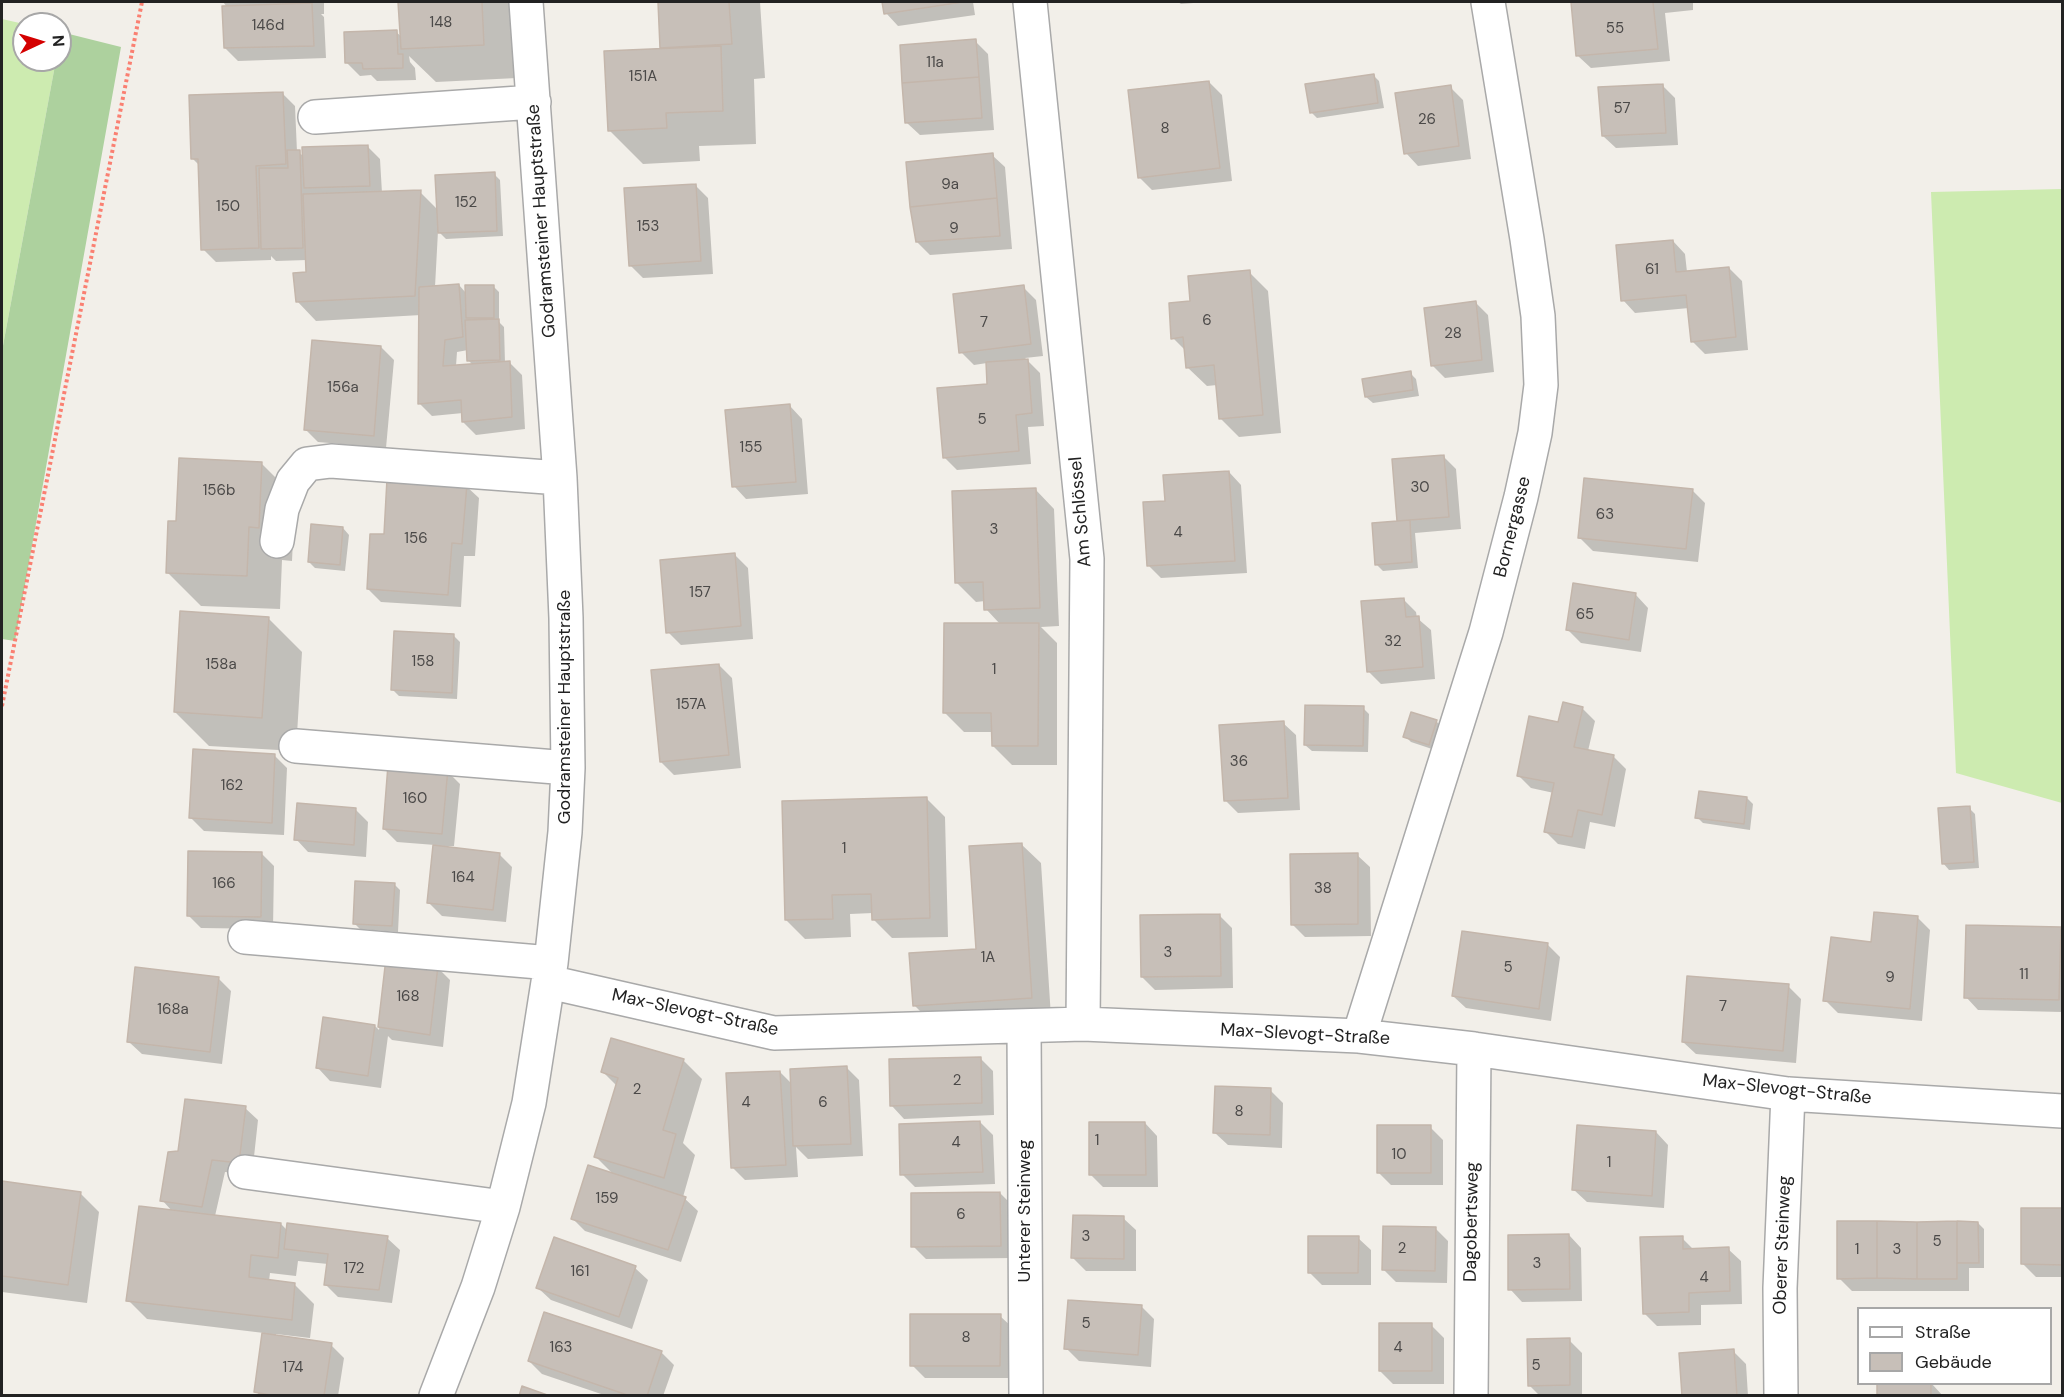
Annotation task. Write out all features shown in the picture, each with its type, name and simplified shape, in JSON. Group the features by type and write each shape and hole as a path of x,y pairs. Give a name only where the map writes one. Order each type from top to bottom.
{"street":[{"name":"Godramsteiner Hauptstraße","path":"436,1395 478,1287 503,1207 529,1103 550,972 565,832 568,768 566,618 560,478 526,2"},
{"name":"Am Schlössel","path":"1032,2 1087,559 1083,1024"},
{"name":"Bornergasse","path":"1359,1036 1486,632 1535,433 1541,385 1537,305 1488,2"},
{"path":"315,117 534,102"},
{"path":"277,541 282,509 293,481 307,464 330,461 560,478"},
{"path":"296,746 568,768"},
{"name":"Max-Slevogt-Straße","path":"244,937 550,972 774,1033 1083,1024 1359,1036 1474,1049 1788,1094 2062,1111"},
{"name":"Unterer Steinweg","path":"1024,1026 1026,1395"},
{"name":"Dagobertsweg","path":"1471,1395 1474,1049"},
{"name":"Oberer Steinweg","path":"1781,1395 1780,1288 1788,1094"},
{"path":"245,1172 503,1207"}],"path":[{"path":"2,706 141,2"}],"green space":[{"path":"2,19 12,21 12,72 54,72 2,351"},
{"path":"72,35 121,47 15,641 2,639 2,351 54,72 72,72"},
{"path":"2062,189 2062,803 1956,773 1931,192"}],"building":[{"path":"398,2 482,2 484,45 401,49"},
{"path":"658,2 729,2 732,44 660,48"},
{"path":"882,2 963,2 884,14"},
{"path":"1571,2 1653,2 1658,49 1576,56"},
{"path":"312,3 314,46 224,48 222,6"},
{"path":"397,30 398,54 403,54 403,68 363,69 362,63 345,63 344,32"},
{"path":"976,39 979,77 902,83 900,45"},
{"path":"721,46 723,111 666,113 667,128 608,131 604,51"},
{"path":"1374,74 1378,103 1310,113 1305,84"},
{"path":"979,77 982,118 905,123 902,83"},
{"path":"1209,81 1220,168 1138,178 1128,90"},
{"path":"1663,84 1666,133 1602,136 1598,87"},
{"path":"1451,85 1459,146 1404,154 1395,93"},
{"path":"283,92 286,164 256,166 259,248 201,250 198,159 191,159 189,95"},
{"path":"368,145 370,186 304,188 302,147"},
{"path":"287,150 300,150 303,248 261,249 259,168 288,168"},
{"path":"993,153 997,198 910,207 906,162"},
{"path":"495,172 497,231 438,233 435,175"},
{"path":"696,184 701,261 629,266 624,188"},
{"path":"421,190 415,296 296,302 293,273 306,272 303,194"},
{"path":"997,198 1000,236 916,242 910,207"},
{"path":"1673,240 1676,272 1729,267 1736,337 1691,342 1686,295 1621,301 1616,245"},
{"path":"1250,270 1263,415 1219,419 1214,365 1186,368 1183,337 1171,339 1169,303 1190,301 1188,276"},
{"path":"459,284 463,337 445,340 443,366 510,361 512,417 462,422 461,400 418,404 419,287"},
{"path":"465,285 494,285 494,318 466,318"},
{"path":"1024,285 1031,344 959,353 953,294"},
{"path":"1476,301 1482,360 1431,366 1424,308"},
{"path":"499,319 500,360 467,361 465,320"},
{"path":"312,340 381,346 374,436 304,430"},
{"path":"1028,359 1032,413 1016,415 1019,451 943,458 937,388 987,384 986,362"},
{"path":"1411,371 1413,390 1365,397 1362,379"},
{"path":"790,404 796,482 732,487 725,410"},
{"path":"1444,455 1449,517 1397,521 1392,459"},
{"path":"179,458 262,462 259,528 249,527 247,576 166,573 168,521 176,521"},
{"path":"1229,471 1235,561 1147,566 1143,502 1165,501 1163,475"},
{"path":"1584,478 1693,489 1686,549 1578,538"},
{"path":"387,479 467,484 462,544 452,543 448,595 367,589 370,534 384,534"},
{"path":"1036,488 1040,608 984,610 983,582 955,583 952,491"},
{"path":"1410,520 1412,562 1375,565 1372,523"},
{"path":"311,524 343,527 340,565 308,562"},
{"path":"735,553 741,626 666,633 660,560"},
{"path":"1573,583 1636,593 1629,640 1566,630"},
{"path":"1404,598 1406,617 1419,616 1423,667 1367,672 1361,601"},
{"path":"180,611 269,617 262,718 174,712"},
{"path":"944,623 1039,623 1038,746 992,746 991,713 943,713"},
{"path":"394,631 454,634 452,693 391,690"},
{"path":"719,664 729,755 660,762 651,670"},
{"path":"1563,702 1583,707 1574,747 1614,755 1602,815 1578,810 1572,837 1544,832 1554,783 1517,776 1529,716 1558,722"},
{"path":"1305,705 1364,706 1363,746 1304,745"},
{"path":"1411,712 1437,720 1429,745 1403,737"},
{"path":"1284,721 1288,798 1224,801 1219,725"},
{"path":"193,749 275,754 272,823 189,818"},
{"path":"388,765 448,769 442,834 383,829"},
{"path":"1699,791 1747,797 1744,824 1695,818"},
{"path":"927,797 930,918 872,920 871,894 832,895 833,919 785,920 782,801"},
{"path":"297,803 356,808 354,845 294,840"},
{"path":"1970,806 1974,862 1942,864 1938,808"},
{"path":"1022,843 1032,998 913,1006 909,953 976,949 969,846"},
{"path":"433,845 500,853 493,910 427,903"},
{"path":"188,851 262,852 261,917 187,916"},
{"path":"1358,853 1358,924 1291,925 1290,854"},
{"path":"355,881 395,883 392,926 353,924"},
{"path":"1874,912 1918,916 1910,1009 1823,1001 1831,937 1871,942"},
{"path":"1220,914 1221,976 1141,977 1140,915"},
{"path":"1966,925 2061,927 2059,1000 1964,998"},
{"path":"1462,931 1548,943 1539,1009 1452,996"},
{"path":"386,958 438,966 430,1035 378,1027"},
{"path":"135,967 219,977 210,1052 127,1042"},
{"path":"1687,976 1789,984 1783,1051 1682,1042"},
{"path":"323,1017 375,1025 368,1076 316,1068"},
{"path":"611,1038 684,1059 663,1130 676,1134 664,1178 594,1157 618,1078 601,1072"},
{"path":"981,1057 982,1103 890,1106 889,1059"},
{"path":"847,1066 851,1144 793,1146 790,1069"},
{"path":"780,1071 786,1165 731,1168 726,1073"},
{"path":"1215,1086 1271,1088 1270,1135 1213,1133"},
{"path":"185,1099 246,1106 239,1163 212,1160 202,1207 160,1201 168,1152 178,1151"},
{"path":"980,1121 983,1172 900,1175 899,1124"},
{"path":"1089,1122 1145,1122 1146,1175 1089,1175"},
{"path":"1377,1125 1431,1125 1431,1173 1377,1173"},
{"path":"1577,1125 1656,1131 1652,1196 1572,1190"},
{"path":"588,1165 686,1197 668,1250 571,1219"},
{"path":"2,1181 81,1192 68,1285 2,1276"},
{"path":"1000,1192 1001,1246 911,1247 911,1193"},
{"path":"139,1206 281,1223 278,1258 251,1255 249,1277 295,1283 292,1320 126,1301"},
{"path":"2021,1208 2062,1208 2062,1265 2021,1264"},
{"path":"1073,1215 1124,1216 1124,1259 1071,1258"},
{"path":"1837,1221 1877,1221 1877,1278 1837,1279"},
{"path":"1877,1221 1917,1222 1917,1279 1877,1278"},
{"path":"1957,1221 1978,1222 1979,1263 1957,1263"},
{"path":"1957,1221 1957,1279 1917,1279 1917,1222"},
{"path":"287,1223 388,1236 379,1290 324,1285 328,1254 284,1249"},
{"path":"1383,1226 1436,1227 1435,1271 1382,1270"},
{"path":"1569,1234 1570,1289 1508,1290 1508,1235"},
{"path":"1308,1236 1359,1236 1358,1273 1308,1273"},
{"path":"1683,1236 1683,1249 1729,1247 1730,1291 1689,1293 1689,1312 1643,1314 1640,1237"},
{"path":"554,1237 636,1266 619,1317 536,1288"},
{"path":"1068,1300 1142,1305 1138,1355 1064,1349"},
{"path":"544,1312 662,1351 647,1396 630,1396 528,1361"},
{"path":"910,1314 1001,1314 1000,1366 910,1366"},
{"path":"1379,1323 1432,1323 1432,1371 1379,1371"},
{"path":"262,1333 332,1343 324,1396 275,1396 254,1392"},
{"path":"1570,1338 1570,1385 1528,1386 1527,1339"},
{"path":"1734,1349 1737,1396 1682,1396 1679,1353"},
{"path":"1877,1385 1931,1385 1931,1396 1877,1396"},
{"path":"522,1386 550,1396 519,1396"}]}
